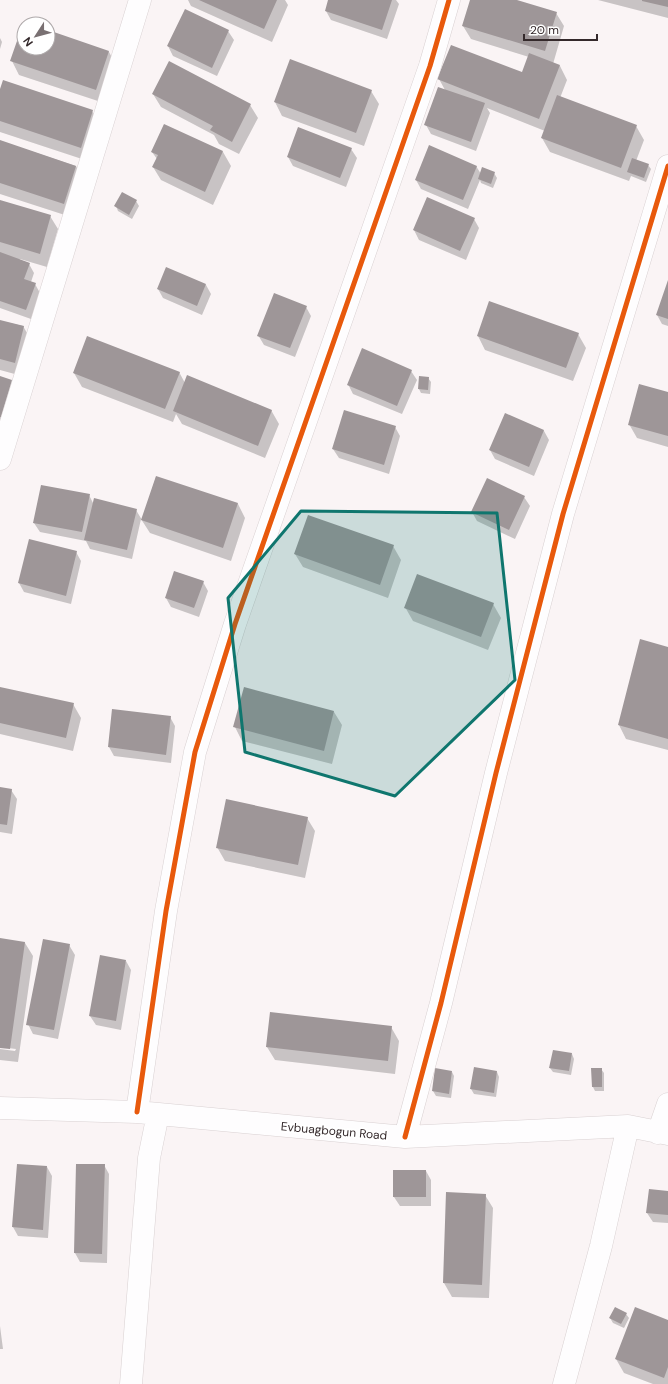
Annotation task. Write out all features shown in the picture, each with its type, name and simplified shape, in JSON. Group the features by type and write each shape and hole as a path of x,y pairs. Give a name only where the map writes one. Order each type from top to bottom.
{"street":[{"path":"0,459 140,0"},
{"path":"137,1112 166,911 195,752 234,624 430,66 449,0"},
{"path":"405,1138 441,1003 496,773 563,514 668,166"},
{"path":"663,1134 668,1104"},
{"name":"Evbuagbogun Road","path":"0,1108 137,1112 405,1138 628,1126 663,1134"},
{"path":"130,1384 150,1158 158,1114"},
{"path":"564,1384 602,1246 628,1126"}],"highlighted area":[{"path":"301,511 497,513 515,680 395,796 245,752 228,598"}],"building":[{"path":"199,0 277,0 264,29"},
{"path":"328,0 392,0 382,30 325,11"},
{"path":"470,0 517,0 557,12 545,51 462,26"},
{"path":"668,0 668,7 642,1"},
{"path":"185,9 229,30 212,68 167,46"},
{"path":"56,33 109,51 96,90 10,61 16,44 16,56 56,56"},
{"path":"451,45 522,72 529,53 560,65 539,119 437,79"},
{"path":"290,59 372,90 356,133 274,102"},
{"path":"169,61 251,104 232,142 210,130 213,126 152,94"},
{"path":"3,80 93,110 81,148 0,121 0,89"},
{"path":"438,87 485,103 471,142 424,125"},
{"path":"557,95 637,125 621,168 541,138"},
{"path":"164,124 223,151 205,192 152,167 158,155 151,152"},
{"path":"298,127 352,148 340,178 287,157"},
{"path":"0,140 76,166 64,204 0,183"},
{"path":"429,145 477,166 463,200 415,180"},
{"path":"632,158 649,164 644,178 627,172"},
{"path":"482,167 495,172 491,184 478,179"},
{"path":"122,192 137,200 129,215 114,206"},
{"path":"427,197 475,218 460,251 413,230"},
{"path":"0,200 51,215 40,254 0,242"},
{"path":"0,252 30,263 24,279 36,283 26,310 0,301"},
{"path":"166,267 206,284 197,306 157,289"},
{"path":"668,280 668,319 656,315"},
{"path":"274,293 307,306 290,348 257,336"},
{"path":"489,301 579,333 566,368 477,336"},
{"path":"0,320 24,326 15,363 0,359"},
{"path":"87,336 180,372 165,409 73,373"},
{"path":"362,348 412,370 397,406 347,385"},
{"path":"187,375 272,410 258,446 173,411"},
{"path":"0,376 12,380 1,417 0,417"},
{"path":"419,376 429,377 428,390 418,389"},
{"path":"639,384 668,392 668,436 628,425"},
{"path":"344,410 396,426 384,465 332,449"},
{"path":"505,413 544,430 529,467 489,450"},
{"path":"156,476 238,503 223,548 141,520"},
{"path":"487,478 525,496 509,530 471,512"},
{"path":"41,485 90,494 82,532 33,523"},
{"path":"94,498 137,509 127,550 84,540"},
{"path":"308,515 394,545 380,585 294,554"},
{"path":"29,539 77,551 66,596 18,583"},
{"path":"174,571 204,581 194,608 165,598"},
{"path":"417,574 494,603 481,637 404,608"},
{"path":"640,639 668,647 668,739 618,725"},
{"path":"0,687 74,703 66,738 0,723"},
{"path":"244,687 334,711 324,751 233,727"},
{"path":"112,709 171,716 166,755 108,747"},
{"path":"0,787 12,789 7,825 0,824"},
{"path":"226,799 308,817 298,865 216,848"},
{"path":"0,938 25,942 10,1049 0,1048"},
{"path":"43,939 70,944 54,1030 26,1025"},
{"path":"100,955 126,960 116,1021 89,1016"},
{"path":"270,1012 392,1026 388,1061 266,1047"},
{"path":"553,1050 572,1053 569,1071 549,1068"},
{"path":"474,1067 497,1071 494,1093 470,1089"},
{"path":"435,1068 452,1071 449,1094 432,1091"},
{"path":"591,1068 602,1068 602,1087 592,1087"},
{"path":"17,1164 47,1166 43,1230 12,1227"},
{"path":"76,1164 105,1164 102,1254 74,1253"},
{"path":"393,1170 426,1170 426,1197 393,1197"},
{"path":"649,1189 668,1191 668,1215 646,1213"},
{"path":"446,1192 486,1194 482,1285 443,1283"},
{"path":"615,1307 627,1313 621,1324 609,1318"},
{"path":"635,1307 668,1320 668,1367 664,1378 615,1359"}],"cycle path":[{"path":"137,1112 166,911 195,752 235,624 430,66 449,0"},
{"path":"405,1137 441,1003 496,773 563,514 668,166"}]}
